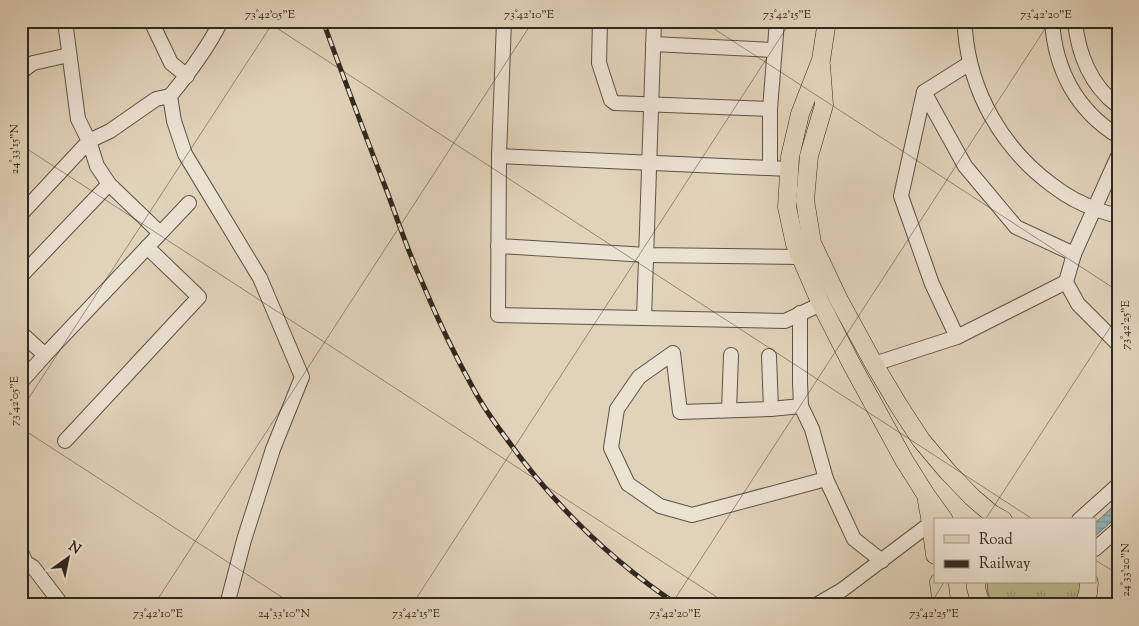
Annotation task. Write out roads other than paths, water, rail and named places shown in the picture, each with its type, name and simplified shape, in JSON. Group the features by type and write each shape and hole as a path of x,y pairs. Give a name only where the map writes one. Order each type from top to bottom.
{"main road":[{"path":"827,21 821,60 800,114 790,157 788,207 796,244 820,304 904,460 926,495 937,518"},
{"path":"821,60 824,105 809,156 805,200 812,243 839,300 874,364 921,440 972,498 999,518"},
{"path":"940,595 949,584"},
{"path":"976,584 981,605"},
{"path":"1084,605 1089,584"}],"street":[{"path":"65,21 78,119 89,141 97,166 110,184 160,233"},
{"path":"151,21 171,63 187,76"},
{"path":"21,214 89,141 110,131 156,99 170,96 187,76 215,34 221,21"},
{"path":"504,21 499,156 498,315 785,321 820,304"},
{"path":"600,21 599,63 611,100 615,103 770,109"},
{"path":"644,318 654,21"},
{"path":"770,168 770,109 777,21"},
{"path":"1052,21 1058,58 1072,91 1095,119 1118,136"},
{"path":"1075,21 1078,44 1086,66 1097,85 1118,106"},
{"path":"965,30 975,82 1002,135 1015,151 1034,170 1060,190 1095,209 1118,216"},
{"path":"653,44 774,50"},
{"path":"21,72 33,63 69,55"},
{"path":"957,337 932,284 902,196 924,92 970,63"},
{"path":"924,92 965,166 1016,228 1074,254"},
{"path":"170,96 174,121 185,154 260,278 302,377 273,449 244,540 228,601 229,605"},
{"path":"499,156 789,169"},
{"path":"1118,156 1074,254 1066,282 1078,304 1118,344"},
{"path":"21,276 110,184"},
{"path":"21,382 189,203"},
{"path":"498,246 647,255 801,257"},
{"path":"65,441 199,297 147,247"},
{"path":"874,364 957,337 1066,282"},
{"path":"800,314 801,406 812,429 826,479 854,539 882,561"},
{"path":"21,333 45,355"},
{"path":"801,406 771,409 680,412 673,353 639,377 616,409 611,448 628,484 660,506 692,515 826,479"},
{"path":"730,410 731,355"},
{"path":"769,356 771,409"},
{"path":"1081,518 1118,486"},
{"path":"818,604 842,590 934,524"},
{"path":"1096,548 1118,529"},
{"path":"21,552 26,563 33,567 62,605"}],"water":[{"path":"1118,502 1118,516 1096,535 1096,522"}],"railway":[{"path":"323,21 413,261 446,336 480,401 524,462 563,508 606,550 653,588 678,605"}]}
